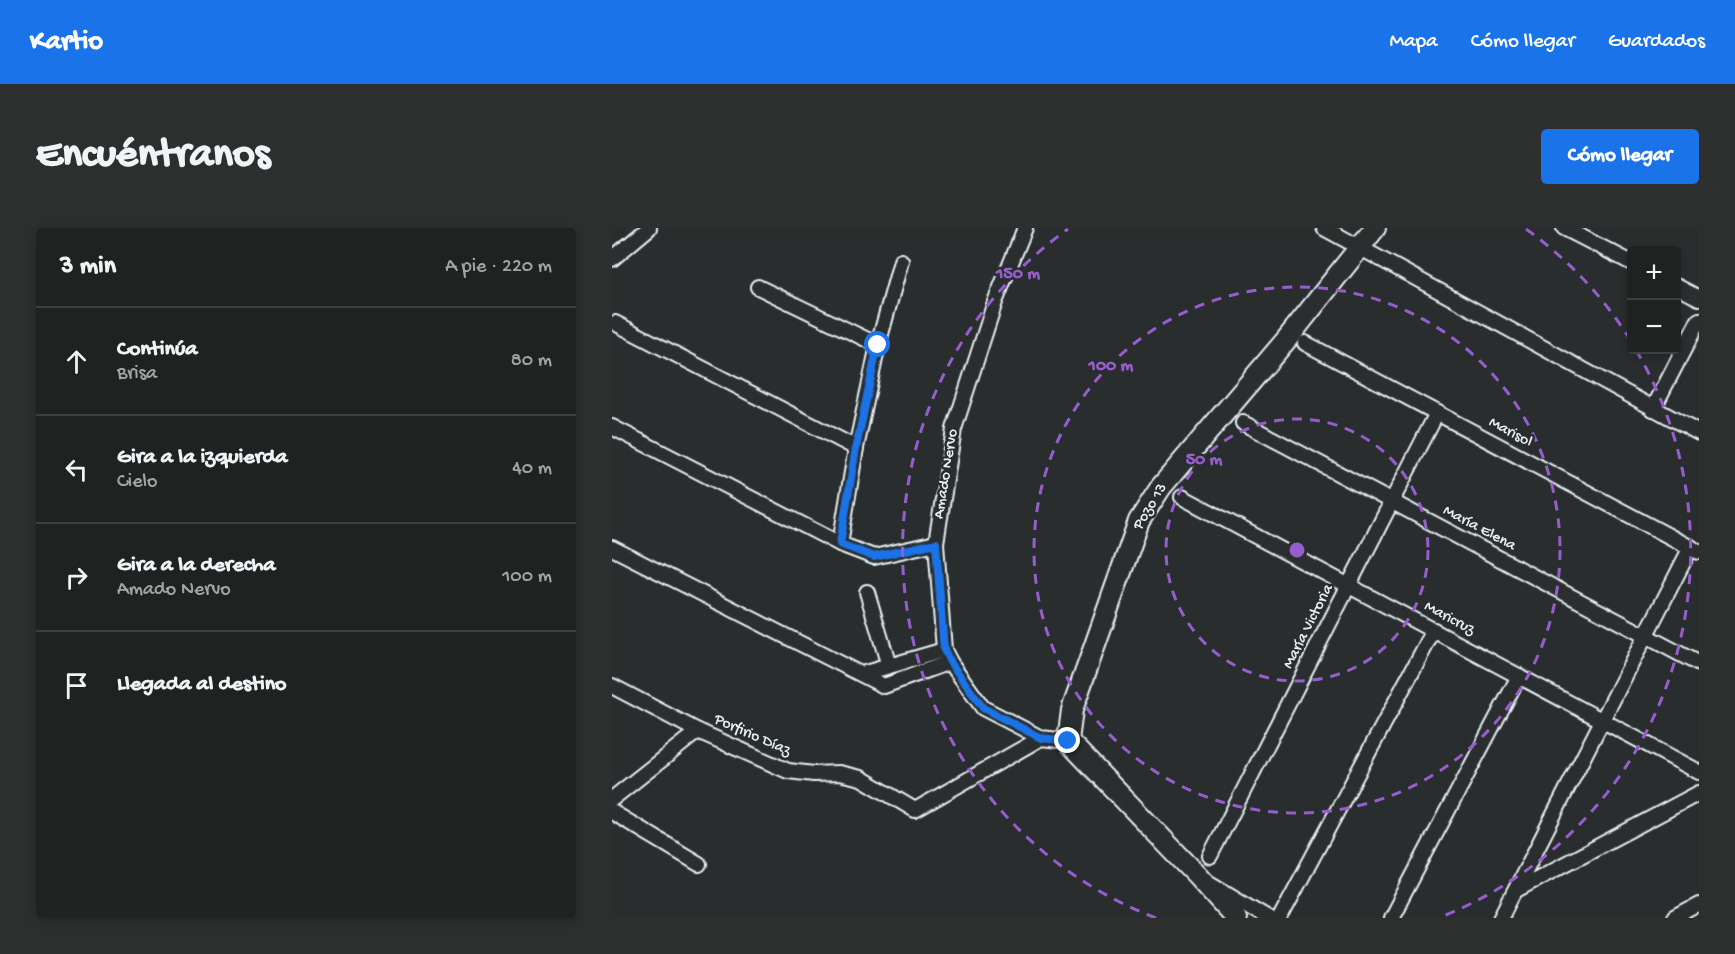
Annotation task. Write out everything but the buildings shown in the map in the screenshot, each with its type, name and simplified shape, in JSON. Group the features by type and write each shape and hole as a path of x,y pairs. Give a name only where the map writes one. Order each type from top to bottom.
{"main road":[{"name":"Pozo 13","path":"1068,741 1072,710 1139,521 1161,487 1287,339 1375,228"},
{"path":"1068,741 1236,918"}],"street":[{"path":"612,259 649,228"},
{"name":"Amado Nervo","path":"947,656 936,543 954,429 995,302 1025,228"},
{"path":"1324,228 1699,433"},
{"path":"1564,228 1627,260"},
{"path":"840,544 856,448 878,345 901,261"},
{"path":"758,287 878,345"},
{"path":"1681,288 1699,298"},
{"path":"1653,409 1699,320"},
{"path":"615,323 856,448"},
{"name":"Marisol","path":"1305,343 1695,550"},
{"name":"María Victoria","path":"1210,856 1437,413"},
{"name":"María Elena","path":"1243,423 1699,664"},
{"path":"612,427 840,544 874,557 936,543"},
{"name":"Maricruz","path":"1182,497 1699,772"},
{"path":"612,548 884,687 947,656"},
{"path":"1501,918 1645,636 1695,550"},
{"path":"867,592 889,666"},
{"path":"1280,918 1434,630"},
{"path":"947,656 983,708 1041,738 1068,741"},
{"path":"862,674 889,666 947,656"},
{"path":"1391,918 1519,676"},
{"name":"Porfirio Díaz","path":"612,686 698,731 788,771 814,774 839,773 861,778 915,810 1041,738"},
{"path":"612,799 698,731"},
{"path":"1516,890 1699,793"},
{"path":"612,812 699,864"},
{"path":"1198,876 1268,918"},
{"path":"1674,918 1699,905"}],"route":[{"path":"878,345 856,448 840,544 874,557 936,543 944,650 950,662 983,708 1041,738 1068,741"}]}
